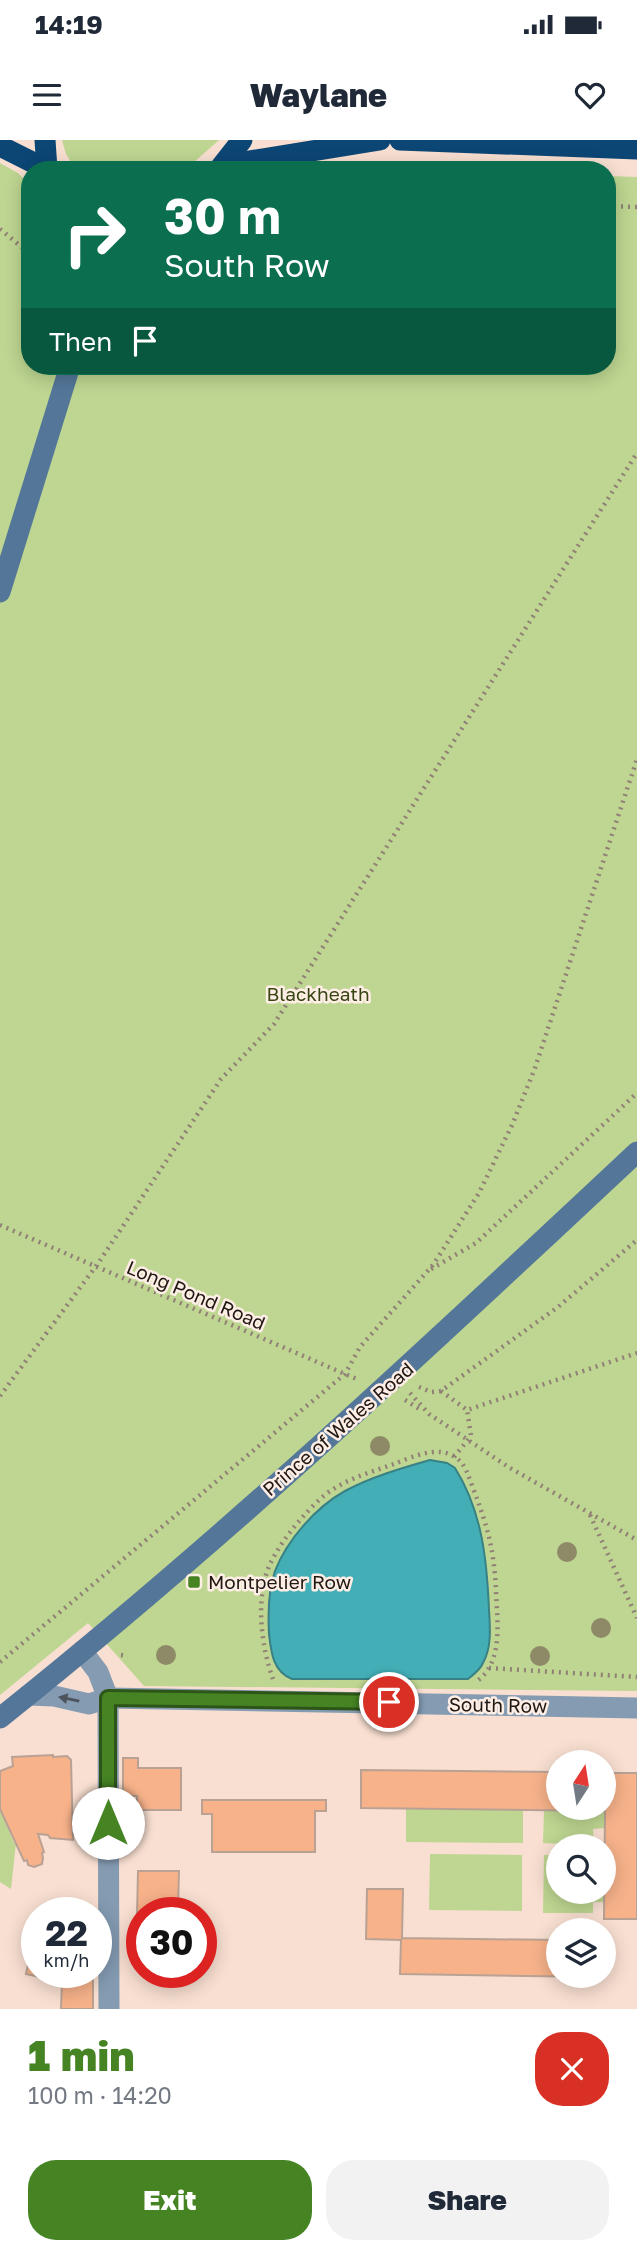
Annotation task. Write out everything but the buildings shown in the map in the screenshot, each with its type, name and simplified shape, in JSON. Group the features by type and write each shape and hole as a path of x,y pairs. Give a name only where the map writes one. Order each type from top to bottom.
{"highway":[{"path":"45,140 46,161"},
{"path":"226,161 242,140"},
{"path":"257,161 380,140"},
{"path":"400,140 637,149"},
{"path":"0,146 31,161"}],"main road":[{"path":"0,592 69,375"},
{"name":"Prince of Wales Road","path":"29,1695 393,1381 637,1152"},
{"path":"0,1718 29,1695"}],"street":[{"path":"82,1651 98,1672 108,1698 109,2009"},
{"name":"South Row","path":"29,1695 54,1696 89,1704 108,1698 637,1708"}],"path":[{"path":"616,206 637,207"},
{"path":"0,229 21,246"},
{"path":"0,1396 95,1267 221,1079 274,1024 637,453"},
{"path":"0,1662 345,1374 360,1347 429,1270 479,1193 526,1092 637,759"},
{"path":"429,1270 476,1243 637,1093"},
{"name":"Long Pond Road","path":"0,1225 364,1382"},
{"path":"419,1387 431,1392 441,1391 558,1307 637,1240"},
{"path":"467,1410 637,1353"},
{"path":"407,1387 429,1414"},
{"path":"441,1391 467,1410 471,1436 454,1457"},
{"path":"398,1396 510,1468 637,1540"},
{"path":"274,1683 264,1654 262,1633 265,1581 277,1550 292,1530 334,1489 355,1478 429,1452 448,1453 463,1463 486,1523 493,1551 497,1628 496,1645 489,1668 637,1677"},
{"path":"590,1514 637,1618"},
{"path":"121,1655 128,1656"}],"green space":[{"path":"62,140 219,140 195,161 70,161"},
{"name":"Blackheath","path":"0,163 21,176 21,375 616,375 616,176 637,177 637,1691 144,1686 88,1623 0,1695"},
{"path":"0,1809 16,1843 11,1889 0,1882"},
{"path":"406,1809 523,1810 523,1843 406,1842"},
{"path":"544,1810 546,1820 605,1820 605,1828 593,1829 593,1834 546,1834 546,1843 543,1843"},
{"path":"430,1854 522,1855 522,1911 429,1910"},
{"path":"546,1855 546,1904 593,1904 593,1913 543,1913"}],"water":[{"path":"430,1460 447,1463 455,1468 477,1519 487,1573 490,1630 488,1650 480,1668 468,1679 292,1679 286,1676 277,1666 272,1654 269,1634 270,1594 280,1559 295,1536 313,1515 345,1491 376,1477"}],"place":[{"name":"Montpelier Row","path":"194,1582"}],"route":[{"path":"108,1823 108,1698 389,1702"}]}
